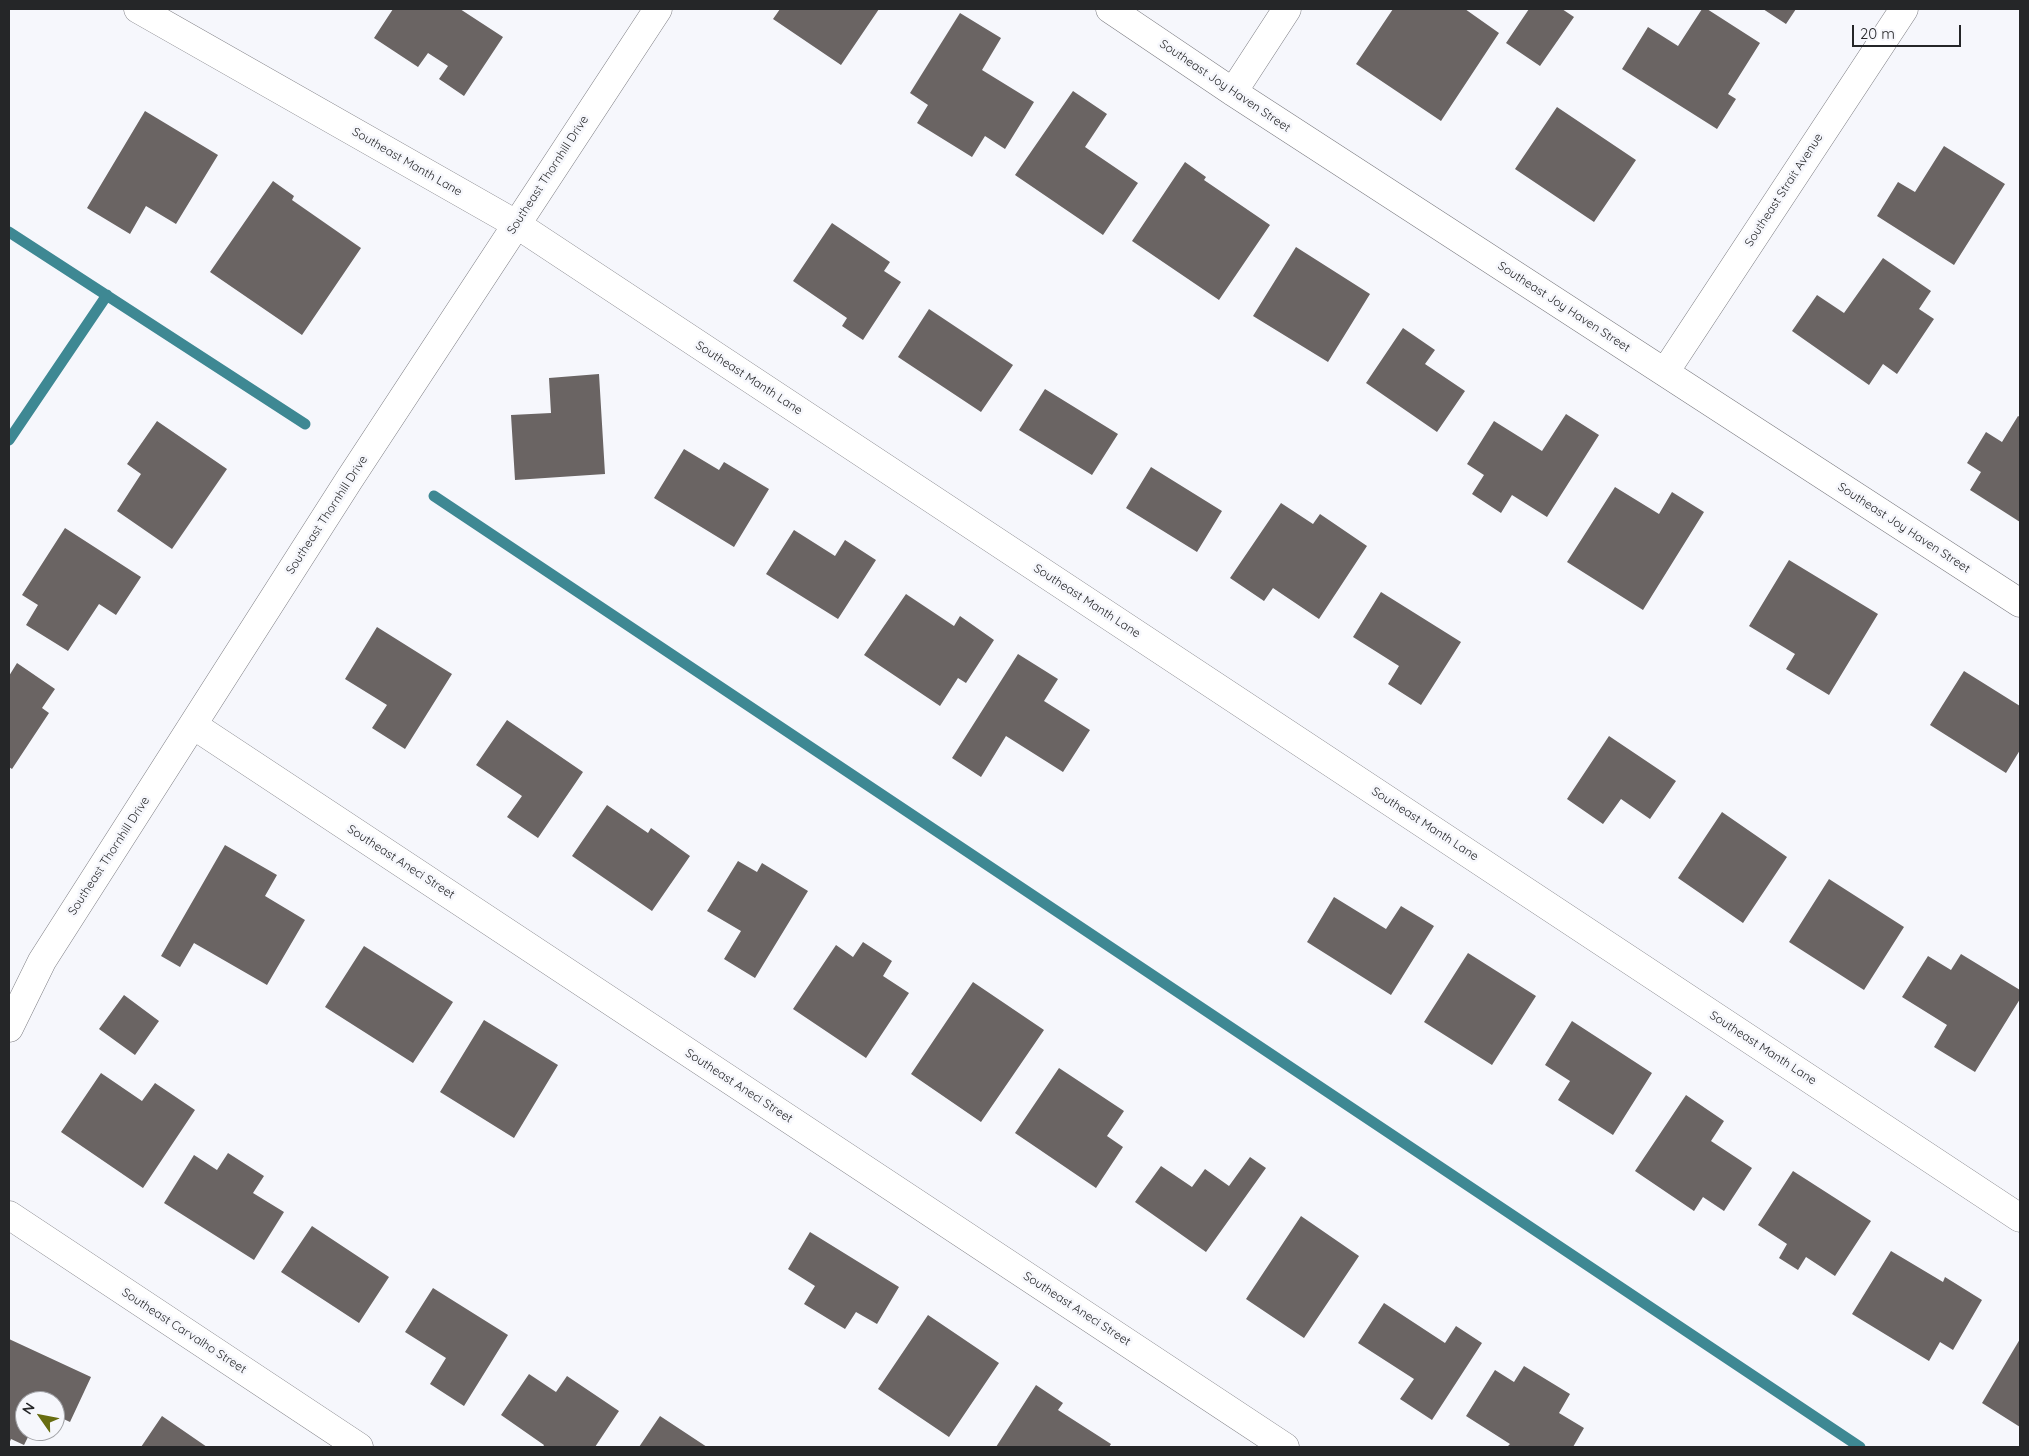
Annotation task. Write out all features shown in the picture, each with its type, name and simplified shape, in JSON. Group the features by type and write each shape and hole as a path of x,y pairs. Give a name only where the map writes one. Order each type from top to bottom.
{"street":[{"name":"Southeast Manth Lane","path":"138,9 516,224 2020,1218"},
{"name":"Southeast Thornhill Drive","path":"9,1028 42,961 516,224 658,9"},
{"name":"Southeast Joy Haven Street","path":"1110,9 1233,92 2020,603"},
{"path":"1233,92 1287,9"},
{"name":"Southeast Strait Avenue","path":"1665,372 1904,9"},
{"name":"Southeast Aneci Street","path":"193,724 1285,1447"},
{"name":"Southeast Carvalho Street","path":"9,1215 359,1447"}],"building":[{"path":"393,9 460,9 503,37 464,96 439,79 448,66 428,53 418,67 374,38"},
{"path":"780,9 879,9 841,65 773,19"},
{"path":"1393,9 1465,9 1499,33 1441,121 1356,64"},
{"path":"1529,9 1562,9 1574,17 1540,66 1506,43"},
{"path":"1702,9 1707,9 1760,43 1728,94 1736,99 1717,129 1622,69 1648,27 1678,46"},
{"path":"1763,9 1796,9 1786,24"},
{"path":"960,13 1001,38 982,70 1034,102 1005,149 985,136 972,157 917,123 928,105 910,93"},
{"path":"1073,91 1107,114 1085,147 1138,183 1103,235 1015,175"},
{"path":"1557,107 1636,160 1594,222 1515,169"},
{"path":"145,111 218,155 176,224 146,206 130,234 87,208"},
{"path":"1944,146 2005,184 1954,265 1877,216 1898,182 1915,192"},
{"path":"1185,162 1206,177 1204,180 1270,225 1219,300 1132,241"},
{"path":"273,181 294,196 292,200 361,248 302,335 210,272"},
{"path":"832,223 890,262 884,271 901,282 863,340 842,326 847,318 793,281"},
{"path":"1296,247 1370,294 1328,362 1253,316"},
{"path":"1883,258 1931,291 1919,309 1934,319 1897,374 1883,364 1869,385 1792,331 1817,295 1844,313"},
{"path":"929,309 1013,365 981,412 898,357"},
{"path":"1403,328 1435,350 1425,364 1465,391 1437,432 1366,383"},
{"path":"599,374 605,474 515,480 511,415 551,413 549,378"},
{"path":"1045,389 1118,434 1092,475 1019,430"},
{"path":"1566,414 1599,435 1547,517 1512,495 1501,513 1472,494 1484,475 1467,464 1494,421 1542,451"},
{"path":"2018,416 2020,417 2020,522 1970,490 1981,472 1967,463 1986,432 2002,442"},
{"path":"157,421 227,469 172,549 117,511 141,474 127,464"},
{"path":"684,449 719,470 724,462 769,489 734,547 654,498"},
{"path":"1151,467 1222,511 1197,552 1126,508"},
{"path":"1615,487 1659,514 1672,492 1704,512 1643,610 1567,562"},
{"path":"1281,503 1313,524 1320,514 1367,546 1319,619 1273,588 1264,601 1230,578"},
{"path":"65,528 141,577 116,615 99,604 68,651 26,625 38,605 22,595"},
{"path":"794,530 835,556 845,540 876,560 838,619 766,574"},
{"path":"1789,560 1878,614 1829,695 1786,669 1795,654 1749,626"},
{"path":"1381,592 1461,642 1421,705 1388,684 1399,666 1353,637"},
{"path":"906,594 954,626 960,616 994,640 966,683 958,678 940,706 864,655"},
{"path":"377,627 452,674 405,749 372,728 387,705 345,679"},
{"path":"1018,654 1058,679 1044,701 1090,730 1063,772 1006,736 981,777 952,758"},
{"path":"17,663 55,689 42,708 49,713 12,769 9,767 9,676"},
{"path":"1964,671 2020,706 2020,750 2006,773 1930,725"},
{"path":"507,720 583,772 538,838 507,817 522,796 476,765"},
{"path":"1609,736 1676,781 1650,819 1621,799 1603,824 1567,799"},
{"path":"607,805 648,833 651,828 690,856 652,911 572,856"},
{"path":"1722,812 1787,857 1743,923 1678,878"},
{"path":"225,845 277,875 265,896 305,920 267,985 194,943 180,967 161,956"},
{"path":"738,861 757,872 762,863 808,891 755,978 724,959 741,931 707,911"},
{"path":"1829,879 1904,927 1864,990 1789,942"},
{"path":"1334,897 1386,929 1401,906 1434,926 1391,995 1307,942"},
{"path":"863,942 892,961 883,976 909,993 866,1058 793,1009 836,945 853,957"},
{"path":"364,946 453,1002 413,1063 325,1007"},
{"path":"1468,953 1536,996 1492,1065 1424,1022"},
{"path":"1961,954 2020,990 2020,999 1975,1072 1934,1047 1947,1025 1902,997 1928,956 1951,970"},
{"path":"973,982 1044,1030 981,1122 911,1074"},
{"path":"124,995 159,1021 135,1055 99,1029"},
{"path":"484,1020 558,1065 514,1138 440,1092"},
{"path":"1572,1021 1652,1073 1613,1135 1558,1100 1570,1081 1545,1065"},
{"path":"1059,1068 1124,1111 1107,1136 1123,1147 1096,1188 1015,1133"},
{"path":"101,1073 142,1101 155,1083 195,1110 143,1188 61,1132"},
{"path":"1686,1095 1724,1121 1711,1141 1752,1168 1724,1211 1703,1197 1694,1211 1635,1171"},
{"path":"228,1153 264,1176 253,1193 284,1212 254,1260 164,1203 194,1155 217,1170"},
{"path":"1250,1157 1266,1168 1206,1252 1135,1202 1161,1166 1192,1187 1205,1169 1229,1186"},
{"path":"1793,1171 1871,1221 1835,1276 1806,1257 1798,1270 1779,1258 1787,1244 1758,1225"},
{"path":"1301,1216 1359,1256 1304,1338 1246,1299"},
{"path":"312,1226 389,1277 359,1323 281,1272"},
{"path":"810,1232 899,1287 877,1324 856,1312 845,1329 804,1304 815,1286 788,1269"},
{"path":"1891,1251 1943,1282 1945,1277 1982,1300 1953,1350 1940,1342 1929,1361 1852,1314"},
{"path":"433,1288 508,1335 464,1406 430,1384 446,1358 405,1332"},
{"path":"1384,1303 1445,1343 1456,1326 1482,1343 1432,1420 1400,1399 1414,1379 1358,1343"},
{"path":"928,1315 999,1363 949,1437 878,1389"},
{"path":"9,1339 91,1377 70,1422 65,1420 65,1391 15,1391 15,1441 11,1439 9,1444"},
{"path":"2020,1339 2020,1427 1982,1403"},
{"path":"1524,1366 1570,1394 1559,1413 1584,1428 1573,1447 1507,1447 1510,1444 1466,1416 1495,1370 1514,1382"},
{"path":"529,1374 556,1392 567,1376 619,1411 595,1447 543,1447 544,1445 501,1415"},
{"path":"1036,1385 1063,1403 1058,1410 1111,1444 1109,1447 996,1447"},
{"path":"162,1416 207,1447 141,1447"},
{"path":"660,1416 707,1447 639,1447"},
{"path":"15,1441 26,1441 24,1445"}],"waterway":[{"path":"9,232 305,424"},
{"path":"9,440 107,295"},
{"path":"434,496 1860,1447"}]}
